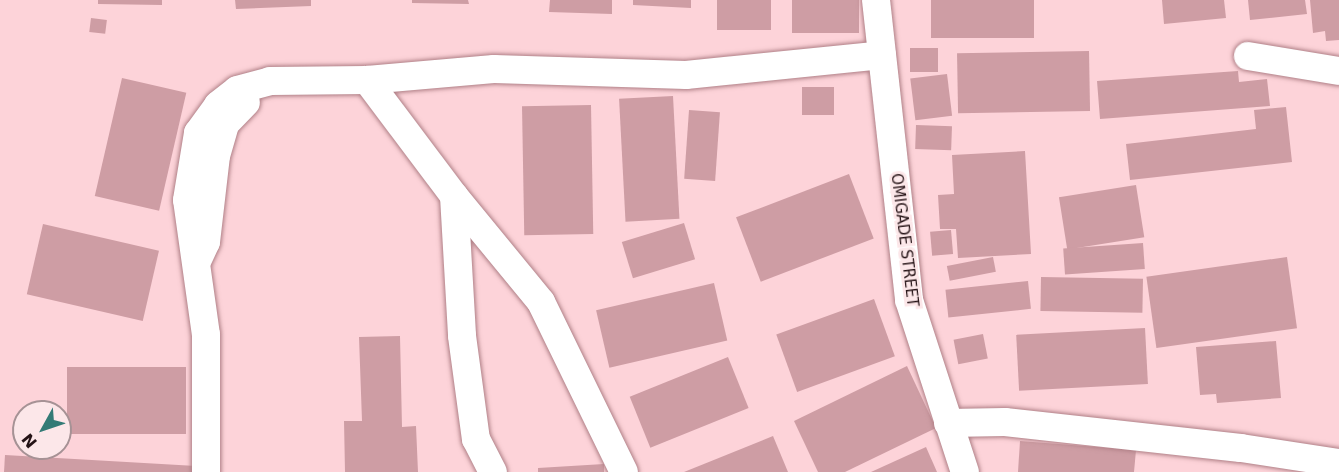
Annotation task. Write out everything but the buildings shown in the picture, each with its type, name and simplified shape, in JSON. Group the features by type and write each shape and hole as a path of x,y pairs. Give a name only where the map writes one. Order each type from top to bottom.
{"street":[{"name":"OMIGADE STREET","path":"876,0 909,300 964,472"},
{"path":"206,472 206,335 187,200 198,133 218,105 237,90 270,81 367,80 494,69 686,75 882,55"},
{"path":"1248,56 1339,71"},
{"path":"367,80 454,196 541,302 624,472"},
{"path":"454,196 462,336 476,439 493,472"},
{"path":"948,423 1005,422 1240,447 1339,464"}]}
